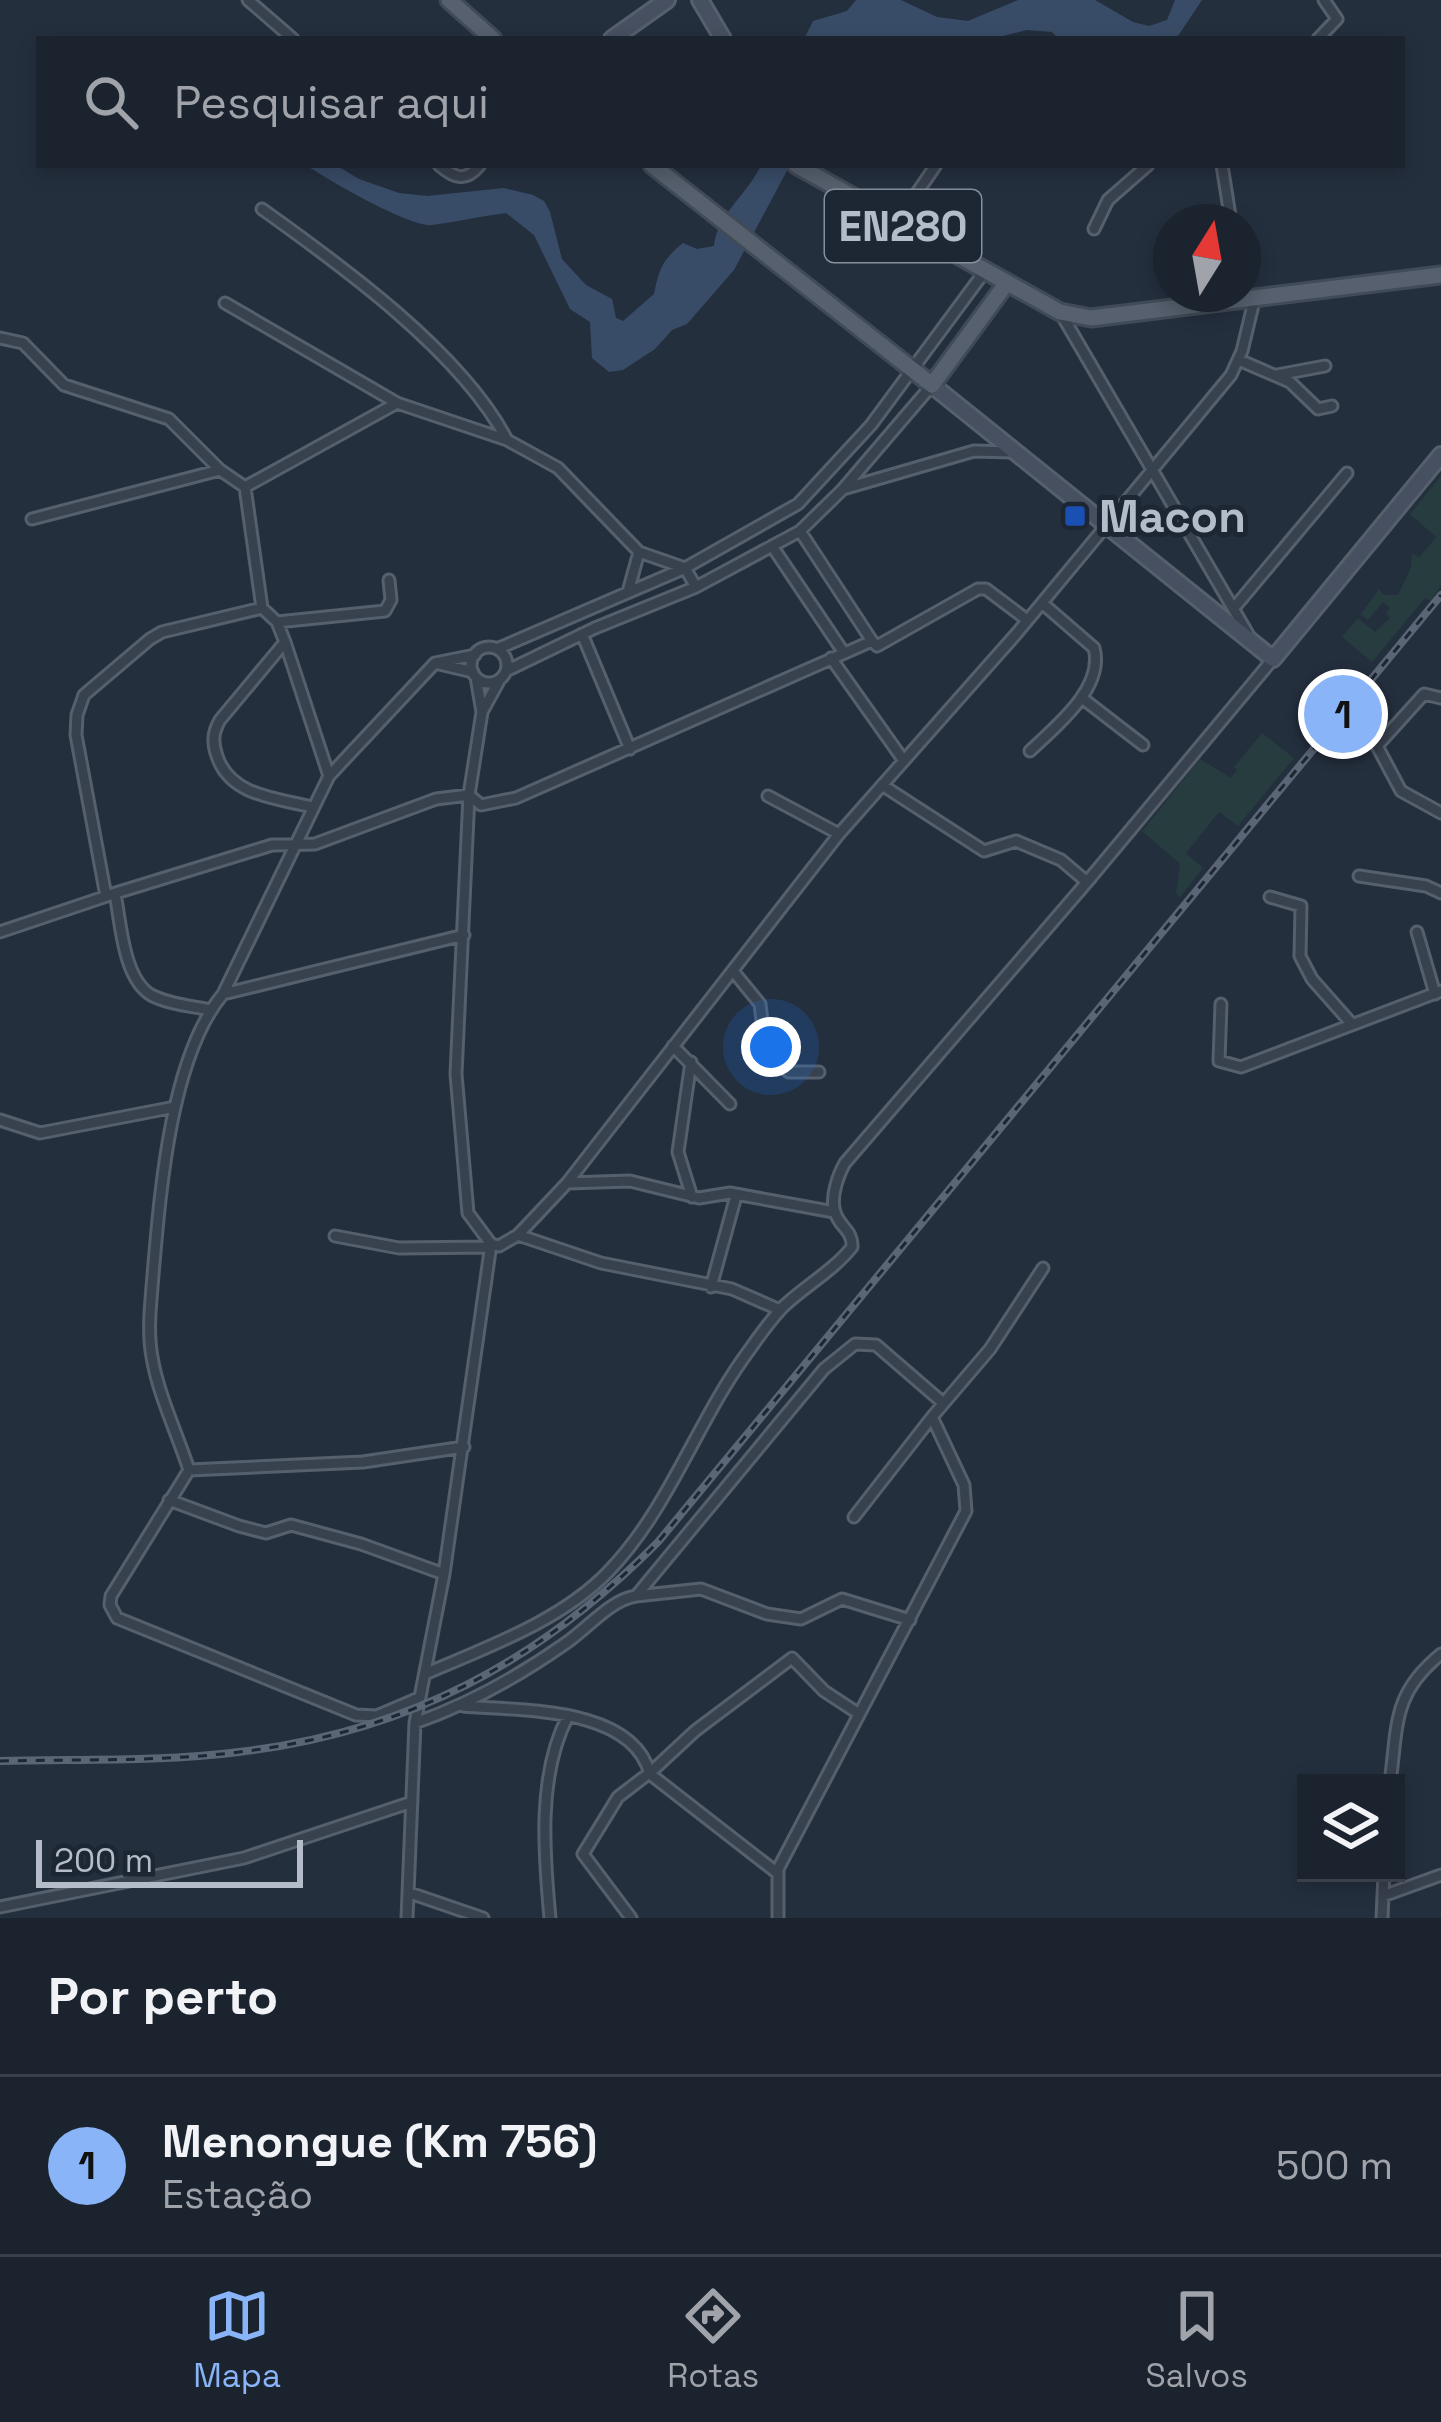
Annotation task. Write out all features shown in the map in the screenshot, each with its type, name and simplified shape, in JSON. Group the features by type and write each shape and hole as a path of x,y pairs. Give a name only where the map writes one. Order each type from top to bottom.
{"main road":[{"path":"449,0 490,36"},
{"path":"616,36 667,0"},
{"path":"700,0 721,36"},
{"name":"EN280","path":"656,168 932,385 1006,284"},
{"path":"678,168 684,190"},
{"name":"EN280","path":"802,168 1060,312 1091,318 1153,310"},
{"name":"EN280","path":"1261,295 1441,275"},
{"path":"932,385 1273,659 1441,455"}],"street":[{"path":"248,0 290,36"},
{"path":"1321,36 1337,20 1324,0"},
{"path":"444,168 460,178 478,168"},
{"path":"897,222 934,168"},
{"path":"1094,229 1108,200 1145,168"},
{"path":"1222,168 1228,204"},
{"path":"262,209 430,346 490,407 507,440"},
{"path":"189,1470 152,1362 149,1340 158,1220 175,1107 210,1010 223,994 329,776 436,663 475,655 485,648 497,649 685,568 798,504 914,371 985,272"},
{"path":"225,303 398,403 507,440 558,468 639,552 685,568 696,587"},
{"path":"962,305 981,318"},
{"path":"1060,312 1253,644"},
{"path":"334,1236 399,1248 499,1246 518,1235 567,1183 839,834 1107,527 1231,375 1239,360 1245,312"},
{"path":"0,338 23,343 64,385 169,419 220,470 245,487 262,608 277,622 285,642 329,776"},
{"path":"1239,360 1293,384 1318,409 1332,406"},
{"path":"1277,375 1325,366"},
{"path":"436,663 487,683 595,628 696,587 772,546 813,519 932,385"},
{"path":"245,487 398,403"},
{"path":"974,451 989,431"},
{"path":"843,488 974,451 1016,453"},
{"path":"32,519 220,470"},
{"path":"1234,608 1347,473"},
{"path":"798,504 813,519"},
{"path":"800,530 877,646 982,588 1027,620"},
{"path":"772,546 844,653"},
{"path":"628,592 639,552"},
{"path":"277,622 385,611 390,605 389,580"},
{"path":"1030,751 1082,698 1096,653 1042,603"},
{"path":"210,1010 160,999 143,988 133,972 110,895 76,735 77,715 84,695 138,646 162,632 262,608"},
{"path":"586,608 595,628"},
{"path":"582,634 630,749"},
{"path":"0,932 272,845 315,844 436,799 469,795 481,805 516,798 872,640"},
{"path":"285,642 220,720 213,731 215,752 222,769 243,789 312,807"},
{"path":"482,712 503,676 506,658 497,649"},
{"path":"407,1918 415,1723 444,1574 491,1246 468,1214 458,1117 469,795 482,712 475,655"},
{"path":"831,658 904,761"},
{"path":"425,1674 556,1612 604,1576 656,1508 720,1391 780,1310 852,1247 852,1236 834,1212 836,1186 845,1163 1273,659"},
{"path":"1441,698 1424,694 1377,746 1401,791 1441,813"},
{"path":"1082,698 1143,745"},
{"path":"882,785 984,851 1016,841 1061,860 1088,882"},
{"path":"768,796 839,834"},
{"path":"1359,876 1426,886 1441,893"},
{"path":"1270,897 1300,906 1300,956 1312,979 1351,1022"},
{"path":"1221,1004 1219,1057 1222,1064 1236,1067 1438,992 1417,932"},
{"path":"223,994 464,935"},
{"path":"733,971 760,1004 766,1054 789,1072 819,1072"},
{"path":"673,1046 730,1104"},
{"path":"691,1062 678,1152 692,1197"},
{"path":"0,1120 40,1133 175,1107"},
{"path":"567,1183 630,1181 692,1197 736,1196 834,1212"},
{"path":"710,1287 736,1196"},
{"path":"518,1235 563,1253 732,1288 780,1310"},
{"path":"854,1516 942,1402 990,1349 1042,1268"},
{"path":"636,1597 843,1352 863,1342 876,1345 942,1402"},
{"path":"778,1918 778,1869 968,1504 964,1485 932,1418"},
{"path":"189,1470 363,1462 464,1447"},
{"path":"189,1470 111,1596 117,1618 356,1714 377,1716 419,1698"},
{"path":"169,1500 266,1534 291,1525 362,1544 444,1574"},
{"path":"415,1723 463,1706 566,1643 624,1598 701,1589 767,1614 801,1618 842,1599 910,1620"},
{"path":"1391,1774 1402,1697 1410,1682 1441,1654"},
{"path":"631,1918 583,1854 618,1797 792,1658 824,1691 859,1714"},
{"path":"463,1706 605,1724 721,1830 776,1872 778,1869"},
{"path":"550,1918 545,1825 555,1759 568,1716"},
{"path":"0,1907 244,1858 412,1802"},
{"path":"1383,1896 1441,1875"},
{"path":"1382,1918 1384,1882"},
{"path":"410,1893 483,1918"}],"green space":[{"path":"1441,476 1441,585 1372,662 1342,637 1358,618 1375,632 1390,618 1386,614 1390,608 1383,602 1368,620 1361,614 1379,589 1384,595 1398,595 1412,553 1419,558 1436,537 1410,514"},
{"path":"1262,733 1294,758 1238,826 1219,812 1186,853 1203,868 1180,897 1176,894 1180,864 1142,831 1200,759 1231,778 1237,770 1234,767"}],"water":[{"path":"856,0 901,0 937,17 968,21 1018,0 1095,0 1149,26 1167,20 1175,0 1202,0 1178,36 1056,36 1027,30 1003,36 806,36 813,21 847,11"},
{"path":"311,168 341,168 399,193 427,196 504,188 533,195 550,212 562,259 586,285 612,299 616,318 623,321 654,294 662,266 683,243 697,249 714,246 721,224 759,168 788,168 734,270 687,324 672,330 655,349 623,370 609,372 592,358 590,322 570,309 534,235 506,213 421,224"}],"railway":[{"path":"0,1761 239,1752 359,1728 414,1708 518,1656 613,1585 658,1542 1441,595"}],"place":[{"name":"Macon","path":"1075,516"},
{"name":"Menongue (Km 756)","path":"1343,714"}]}
